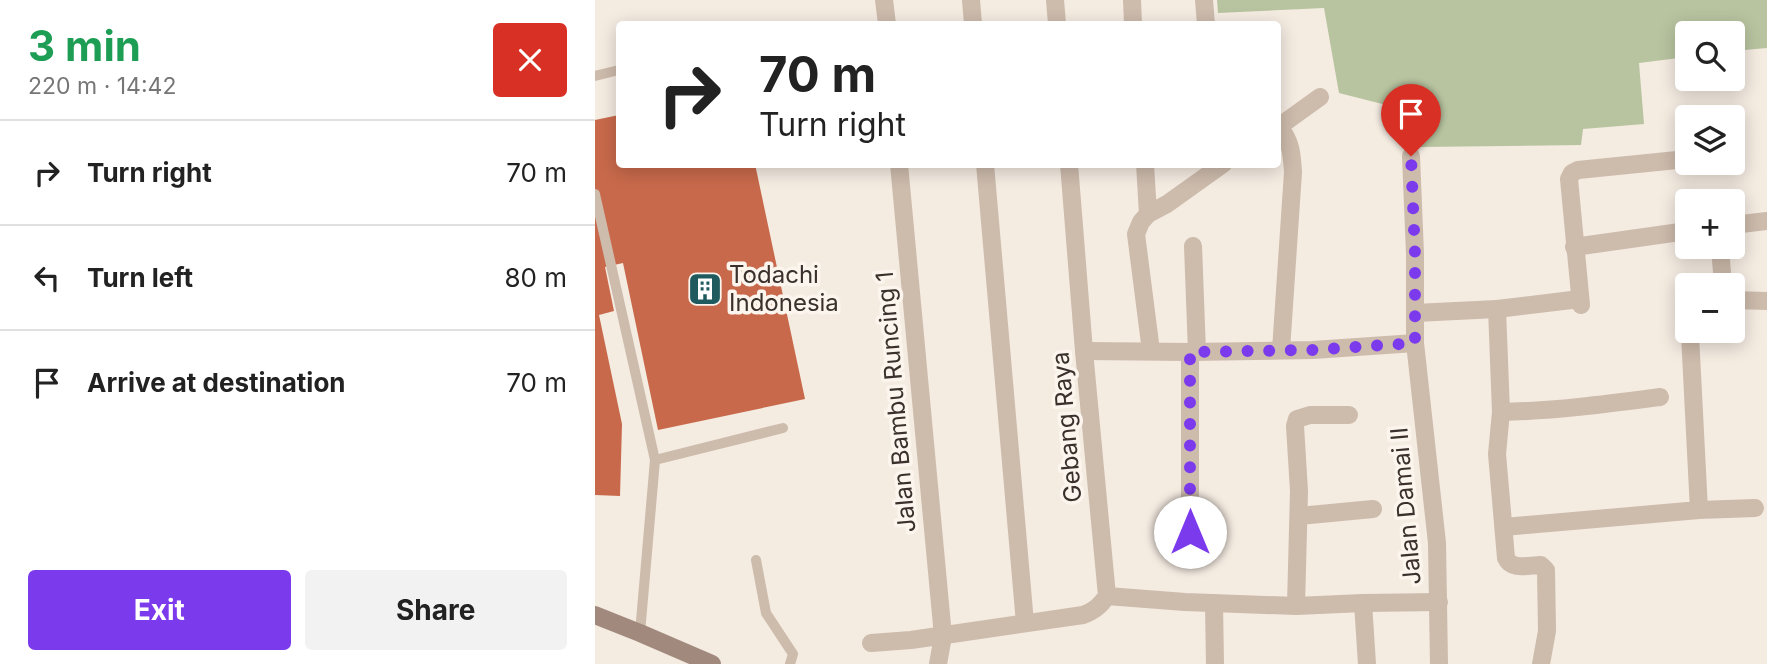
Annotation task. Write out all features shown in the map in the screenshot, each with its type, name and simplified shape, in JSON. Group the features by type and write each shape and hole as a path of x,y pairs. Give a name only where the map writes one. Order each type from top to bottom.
{"main road":[{"path":"595,615 712,664"}],"street":[{"path":"884,0 887,21"},
{"path":"971,0 973,21"},
{"path":"1055,0 1057,21"},
{"path":"1132,0 1133,21"},
{"path":"1204,0 1206,21"},
{"path":"1281,125 1320,97"},
{"path":"1280,350 1293,172 1291,149 1281,130"},
{"name":"Jalan Damai II","path":"1411,156 1415,343 1437,542 1439,664"},
{"path":"1415,313 1580,302 1569,178 1572,173 1578,170 1675,160"},
{"name":"Jalan Bambu Runcing 1","path":"899,168 943,636"},
{"path":"985,168 1025,624"},
{"name":"Gebang Raya","path":"1069,168 1107,596"},
{"path":"1145,168 1148,214"},
{"path":"1151,351 1136,234 1148,214 1167,204 1218,168"},
{"path":"1745,224 1767,221"},
{"path":"1574,247 1675,233"},
{"path":"1190,532 1193,246"},
{"path":"1745,300 1767,301"},
{"path":"1497,309 1501,412 1497,454 1506,558 1514,566 1541,565 1546,570 1548,631 1541,664"},
{"path":"1084,351 1313,350 1415,343"},
{"path":"1690,343 1699,510"},
{"path":"1501,412 1566,409 1660,397"},
{"path":"1296,606 1299,491 1295,426 1297,419 1310,415 1349,415"},
{"path":"1504,527 1699,510 1755,508"},
{"path":"1299,516 1373,509"},
{"path":"871,643 943,636 1083,615 1101,605 1107,596 1296,606 1439,602"},
{"path":"1214,603 1215,664"},
{"path":"1363,603 1367,664"},
{"path":"938,664 943,636"}],"lane":[{"path":"595,76 616,72"},
{"path":"595,194 655,460 641,633"},
{"path":"655,460 783,428"},
{"path":"757,560 767,613 793,654 790,664"}],"green space":[{"path":"1217,0 1767,0 1767,48 1745,50 1745,21 1675,21 1675,58 1639,63 1644,124 1583,129 1581,145 1420,147 1414,112 1339,93 1324,8 1218,13"}],"building":[{"name":"Todachi Indonesia","path":"616,116 616,168 756,168 805,399 658,430 623,263 605,267 614,311 599,315 622,424 620,496 595,495 595,120"}],"place":[{"name":"Todachi Indonesia","path":"705,289"}],"route":[{"path":"1190,532 1190,352 1313,350 1415,343 1411,156"}]}
